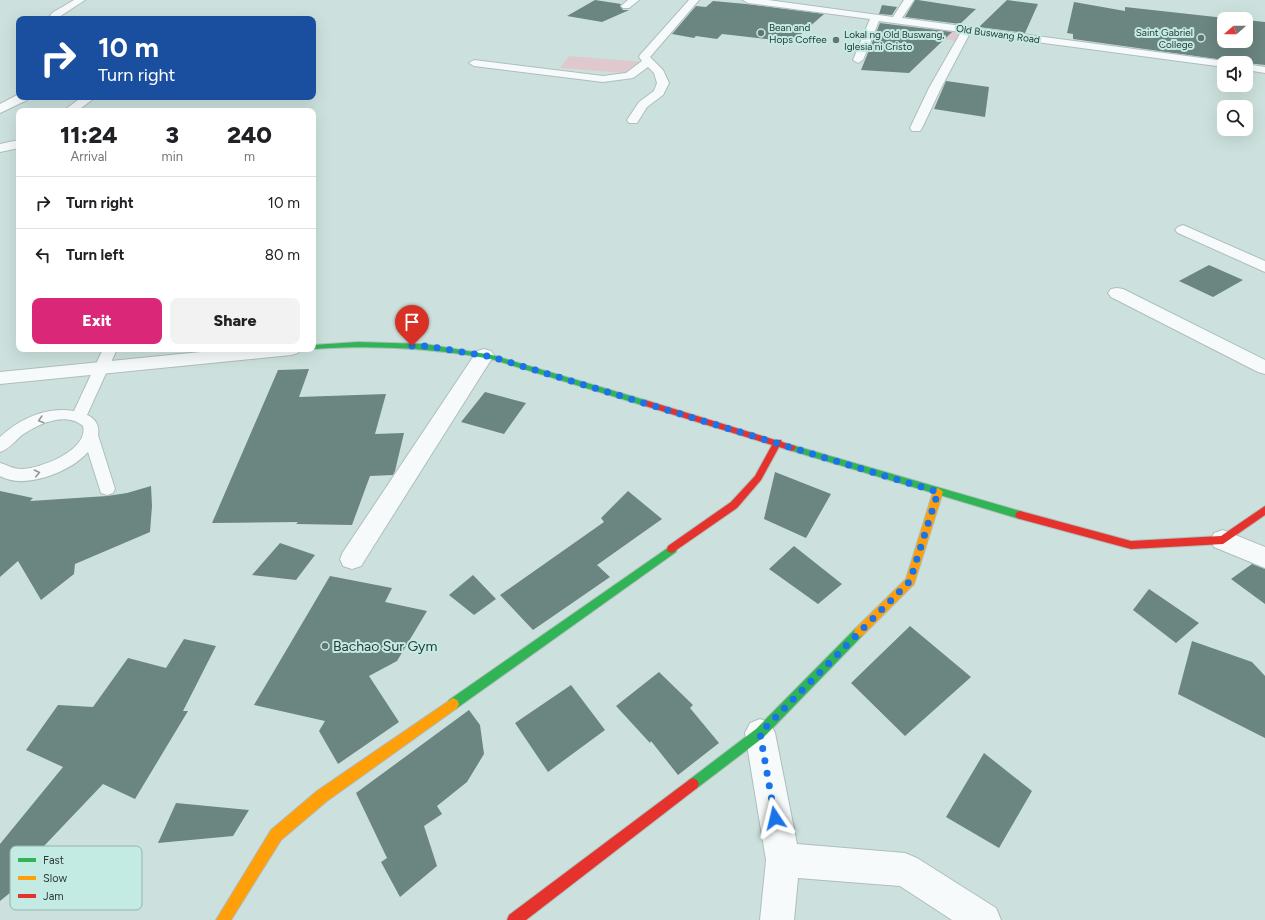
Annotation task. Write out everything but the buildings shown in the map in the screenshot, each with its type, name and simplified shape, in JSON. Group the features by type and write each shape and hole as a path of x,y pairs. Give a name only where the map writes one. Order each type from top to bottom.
{"street":[{"path":"54,16 80,0"},
{"path":"626,6 634,0"},
{"path":"633,120 643,105 659,93 663,83 659,72 644,57 694,0"},
{"name":"Old Buswang Road","path":"748,0 1217,63"},
{"path":"896,20 909,0"},
{"path":"858,60 876,17"},
{"path":"916,128 935,88 967,30"},
{"path":"474,63 604,79 629,76 648,62"},
{"path":"1253,68 1265,70"},
{"path":"0,109 17,100"},
{"path":"74,108 86,100"},
{"path":"0,148 16,145"},
{"path":"1183,230 1265,267"},
{"path":"1117,293 1265,368"},
{"path":"316,347 349,343 419,346 484,355 778,442 938,492 1131,545 1223,540 1265,558"},
{"path":"0,378 261,352"},
{"path":"352,559 484,355"},
{"path":"223,920 276,835 322,796 734,505 758,478 778,442"},
{"path":"514,920 760,733 910,581 938,492"},
{"path":"1223,540 1265,510"},
{"path":"760,733 783,860 777,920"},
{"path":"783,860 905,870 984,920"}],"lane":[{"path":"78,417 108,352"},
{"path":"0,446 16,431 37,420 67,415 78,417 86,421 91,428 90,436 85,446 61,464 45,471 28,475 13,474 2,471 0,468"},
{"path":"90,436 107,489"}],"shaded area":[{"path":"920,26 968,33 963,42 914,35"},
{"path":"569,56 643,62 636,74 560,68"}],"traffic: fast":[{"path":"316,347 336,345 403,345 447,349 492,357 645,403"},
{"path":"792,448 1020,515"},
{"path":"453,704 672,549"},
{"path":"693,784 760,733 859,632"}],"traffic: slow":[{"path":"859,632 910,581 938,492"},
{"path":"223,920 276,835 322,796 453,704"}],"traffic: jam":[{"path":"645,403 792,448"},
{"path":"672,549 734,505 758,478 778,442"},
{"path":"1020,515 1131,545 1223,540 1265,510"},
{"path":"514,920 693,784"}],"place":[{"name":"Bean and Hops Coffee","path":"761,33"},
{"name":"Saint Gabriel College","path":"1201,38"},
{"name":"Lokal ng Old Buswang, Iglesia ni Cristo","path":"836,40"},
{"name":"Bachao Sur Gym","path":"325,646"}],"route":[{"path":"412,346 427,346 492,357 778,442 938,492 910,581 760,733 775,818"}]}
